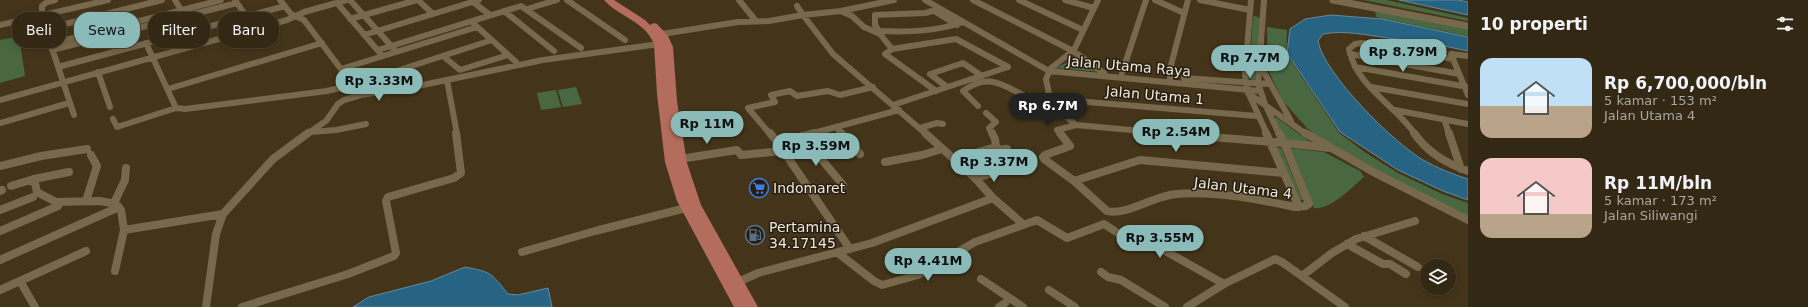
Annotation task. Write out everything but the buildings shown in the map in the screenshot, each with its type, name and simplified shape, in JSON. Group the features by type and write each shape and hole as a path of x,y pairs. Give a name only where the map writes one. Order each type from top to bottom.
{"main road":[{"path":"608,0 642,22 654,33 659,44 668,101"},
{"path":"618,0 649,20 662,34 668,47 668,101 672,162 686,208 740,307"},
{"path":"669,115 694,206 736,283 751,307"}],"street":[{"path":"43,12 42,6 47,2 55,0"},
{"path":"59,12 108,0"},
{"path":"66,24 162,0"},
{"path":"175,0 181,10"},
{"path":"173,12 221,0"},
{"path":"280,0 296,16 304,20 353,85"},
{"path":"0,100 349,0 397,52"},
{"path":"350,19 417,0 433,14"},
{"path":"514,0 581,48"},
{"path":"527,9 557,0"},
{"path":"567,0 625,40"},
{"path":"738,0 751,13 756,21"},
{"path":"662,34 841,11 894,0"},
{"name":"Jalan Utama Raya","path":"925,0 957,25"},
{"path":"973,0 1073,51 1104,73"},
{"path":"1019,0 1083,30"},
{"path":"1065,0 1094,8"},
{"path":"1098,0 1073,51 1048,69 1046,79 1050,98 1054,106 1076,125 1330,148"},
{"path":"1122,73 1124,63 1146,0"},
{"path":"1155,0 1184,13"},
{"path":"1048,69 1122,73 1170,79 1188,0"},
{"path":"1200,0 1250,10"},
{"path":"1251,0 1245,74 1247,88 1257,116 1299,207 1306,206 1310,203 1265,104 1258,83 1261,67 1264,0"},
{"path":"1333,0 1468,25"},
{"path":"1346,0 1468,25"},
{"path":"364,34 476,1 490,15"},
{"path":"200,12 236,2 243,12"},
{"path":"336,3 383,56"},
{"path":"262,12 285,6"},
{"path":"378,50 521,6"},
{"path":"797,6 828,49 920,128 975,178 993,198 1022,224"},
{"path":"937,10 875,14 875,25 879,31 909,32 940,30 963,22"},
{"name":"Jalan Utama Raya","path":"937,10 963,22 1048,69 1170,79 1247,88 1260,91"},
{"path":"504,11 554,51"},
{"path":"841,11 852,16 864,27 880,34 892,49"},
{"path":"66,43 148,19"},
{"path":"471,21 516,62"},
{"path":"0,26 12,23"},
{"path":"66,44 148,26"},
{"path":"341,69 477,27"},
{"path":"893,105 936,91 947,87 982,76 1008,67 958,39 892,49 885,54 936,91"},
{"path":"113,118 117,127 176,108 185,109 312,93 353,85 492,40"},
{"path":"58,67 146,43 176,108"},
{"path":"168,89 322,43"},
{"path":"1453,59 1362,43 1355,44 1350,49 1350,54 1355,67 1371,87 1395,110 1425,147 1443,160 1465,170"},
{"path":"206,307 216,234 222,214 274,159 288,146 330,118 338,104 344,100 361,95 447,80 572,55 659,44"},
{"path":"51,48 74,115"},
{"path":"1468,56 1451,53 1459,74 1466,86 1468,95"},
{"path":"1350,54 1459,74"},
{"path":"443,56 456,69 460,70 508,55"},
{"path":"947,87 930,74 963,63 982,76"},
{"path":"1261,67 1269,84 1293,125"},
{"path":"1355,67 1466,86"},
{"path":"98,72 110,107"},
{"path":"242,307 348,274 394,256 396,253 386,201 388,197 454,178 461,173 458,142 447,80"},
{"name":"Jalan Utama 1","path":"978,106 963,91 984,81 995,81 1027,97 1257,116"},
{"path":"1247,88 1258,83 1269,84"},
{"path":"850,249 778,143 748,108 775,102 771,95 790,91 797,96 828,91 840,95 873,87"},
{"path":"1371,87 1468,104"},
{"path":"1247,88 1293,125 1330,148 1381,177 1468,220"},
{"path":"0,123 69,103"},
{"path":"778,143 900,110"},
{"path":"1395,110 1468,124"},
{"path":"986,113 996,122 989,128 996,146 999,150 1007,149"},
{"path":"1444,119 1465,170"},
{"path":"920,128 937,123 942,124"},
{"path":"311,132 336,130 366,124"},
{"name":"Jalan Utama 4","path":"1076,125 1057,130 1070,146 1043,157 1111,213 1121,211 1158,197 1178,194 1232,197 1299,207"},
{"path":"836,128 860,154"},
{"path":"802,136 843,185"},
{"path":"954,159 996,146"},
{"path":"885,162 922,155 942,149"},
{"path":"680,159 737,150 743,155 782,151"},
{"path":"0,166 36,157 89,152 97,166 86,201"},
{"path":"1074,181 1135,160 1283,173"},
{"path":"115,271 124,230 117,205 125,180 126,168"},
{"path":"975,178 1009,169"},
{"path":"11,186 34,179 69,172"},
{"path":"34,179 37,192 55,202 66,203 86,201 117,205"},
{"path":"0,210 33,197"},
{"path":"736,283 758,273 838,253 911,229 993,198"},
{"path":"0,260 117,205"},
{"path":"0,231 58,206"},
{"path":"522,252 582,234 686,208"},
{"path":"124,230 222,214"},
{"path":"838,253 874,281 882,285 914,277 976,242 1022,224 1038,220 1067,238 1104,224 1124,236 1134,234 1137,235 1224,284"},
{"path":"1302,276 1347,244 1364,236 1415,222"},
{"path":"1364,236 1418,268"},
{"path":"1347,244 1383,264 1390,264 1406,274"},
{"path":"0,290 86,251"},
{"path":"1187,307 1224,284 1275,259 1282,262 1345,307"},
{"path":"1101,272 1108,277 1121,280 1165,307"},
{"path":"981,279 1023,307"},
{"path":"20,281 35,307"},
{"path":"1049,290 1075,307"}],"green space":[{"path":"1363,0 1386,0 1468,18 1468,21"},
{"path":"1375,9 1468,28 1468,36 1376,17"},
{"path":"1255,16 1262,19 1255,80 1249,79 1253,17"},
{"path":"1267,27 1287,30 1286,53 1339,133 1366,153 1398,173 1442,194 1468,203 1468,217 1425,197 1319,138 1307,128 1283,101 1268,70"},
{"path":"12,37 12,48 21,48 25,76 0,83 0,40"},
{"path":"1077,58 1102,72 1055,68"},
{"path":"576,87 582,104 563,107 558,90"},
{"path":"556,90 561,107 541,110 537,93"},
{"path":"1274,118 1277,118 1313,144 1287,142"},
{"path":"1275,147 1281,148 1303,200 1300,200"},
{"path":"1288,148 1324,152 1360,171 1364,177 1334,202 1327,206 1314,208"}],"water":[{"path":"1399,0 1458,0 1468,2 1468,15"},
{"path":"1331,15 1382,19 1468,37 1468,51 1364,34 1323,34 1318,41 1323,55 1333,71 1346,88 1378,123 1410,151 1423,160 1445,171 1468,179 1468,200 1443,191 1398,170 1340,132 1287,53 1290,29 1305,19"},
{"path":"465,267 481,270 490,274 508,294 518,295 548,288 552,307 353,307 369,297 431,281"}],"place":[{"name":"Indomaret","path":"759,188"},
{"name":"Pertamina 34.17145","path":"755,235"}]}
